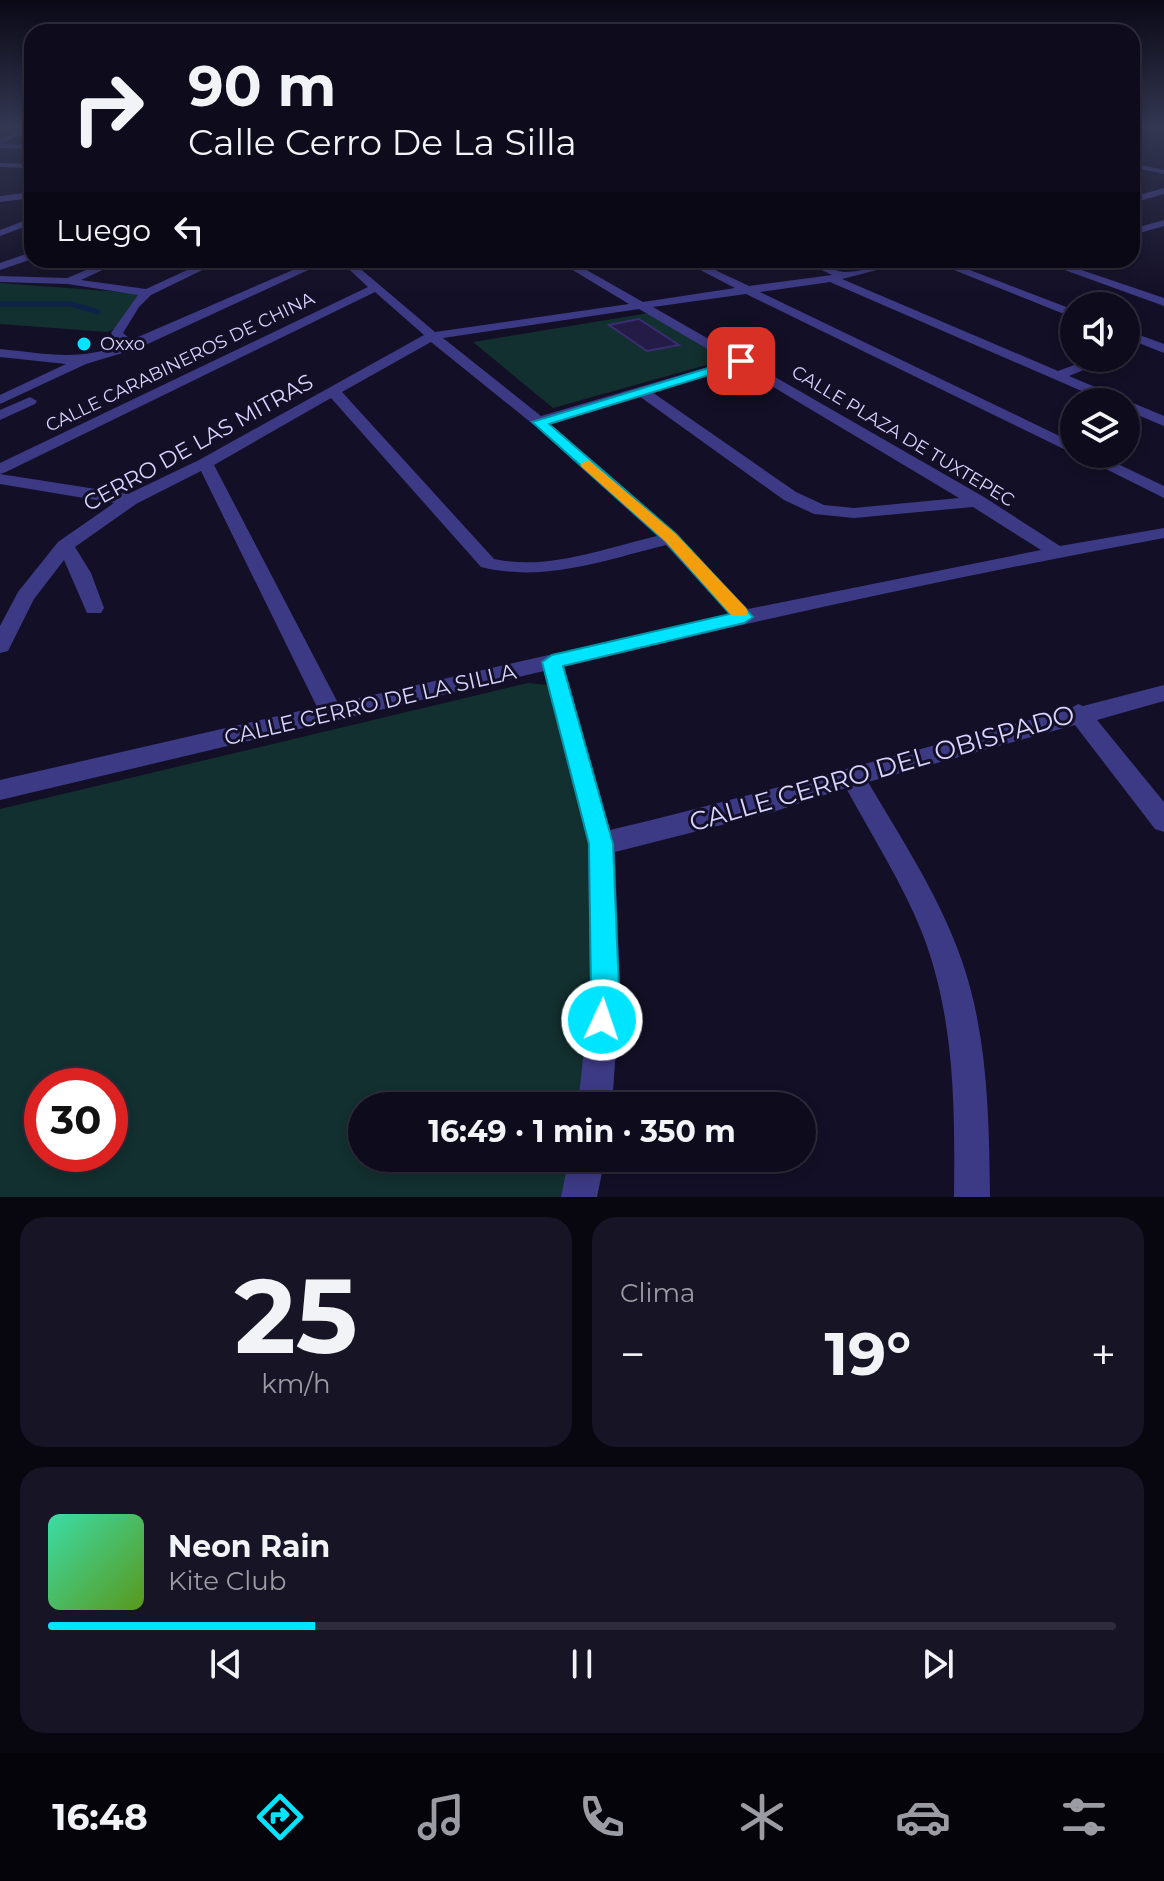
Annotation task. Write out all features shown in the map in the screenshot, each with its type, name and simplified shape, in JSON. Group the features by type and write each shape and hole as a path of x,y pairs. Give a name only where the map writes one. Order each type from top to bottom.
{"street":[{"path":"1140,188 1160,192"},
{"path":"1140,198 1160,192"},
{"path":"0,199 24,196"},
{"path":"0,220 24,218"},
{"path":"0,233 24,222"},
{"path":"1140,230 1164,223"},
{"path":"0,267 24,258"},
{"path":"68,281 100,268"},
{"path":"134,345 122,342 117,333 134,305 147,293 201,268"},
{"path":"0,416 134,345 307,268"},
{"path":"354,268 539,422 670,538 744,617"},
{"name":"CALLE PLAZA DE TUXTEPEC","path":"575,268 741,361 978,501 1057,552"},
{"path":"703,268 1060,442"},
{"path":"821,268 1087,388"},
{"path":"432,336 874,268"},
{"path":"955,268 1060,309"},
{"path":"1065,268 1164,302"},
{"path":"0,279 68,281 147,293"},
{"name":"CALLE CARABINEROS DE CHINA","path":"0,469 377,287"},
{"name":"CERRO DE LAS MITRAS","path":"0,646 25,597 65,546 130,500 205,463 432,336"},
{"path":"1140,339 1164,349"},
{"path":"1140,346 1149,343"},
{"path":"0,353 104,361"},
{"path":"0,400 82,361"},
{"path":"539,422 741,361"},
{"path":"1058,375 1066,372"},
{"path":"333,391 354,418 488,563 502,568 534,569 670,538"},
{"path":"641,391 790,496 820,510 854,513 978,501"},
{"path":"1140,411 1164,421"},
{"path":"205,463 332,714"},
{"path":"1113,468 1164,493"},
{"path":"0,479 130,500"},
{"name":"CALLE CERRO DE LA SILLA","path":"0,790 744,617 1164,533"},
{"path":"65,546 81,573 94,608"},
{"path":"552,662 601,844 605,991 596,1092"},
{"name":"CALLE CERRO DEL OBISPADO","path":"601,844 773,801 1078,713 1164,693"},
{"path":"1078,713 1164,821"},
{"path":"852,776 931,922 955,988 971,1078 972,1197"},
{"path":"579,1197 584,1172"}],"green space":[{"path":"0,283 148,294 123,325 107,332 0,324"},
{"path":"649,313 728,359 553,408 473,342"},
{"path":"528,683 548,685 593,850 591,1052 583,1092 348,1092 348,1172 568,1172 563,1197 0,1197 0,809"}],"building":[{"path":"639,319 679,345 647,351 609,325"}],"waterway":[{"path":"0,304 71,304 98,312"}],"slow traffic":[{"path":"588,465 670,538 739,612"}],"place":[{"name":"Oxxo","path":"84,344"}],"route":[{"path":"602,1020 605,991 601,844 552,662 744,617 670,538 539,422 741,361"}]}
